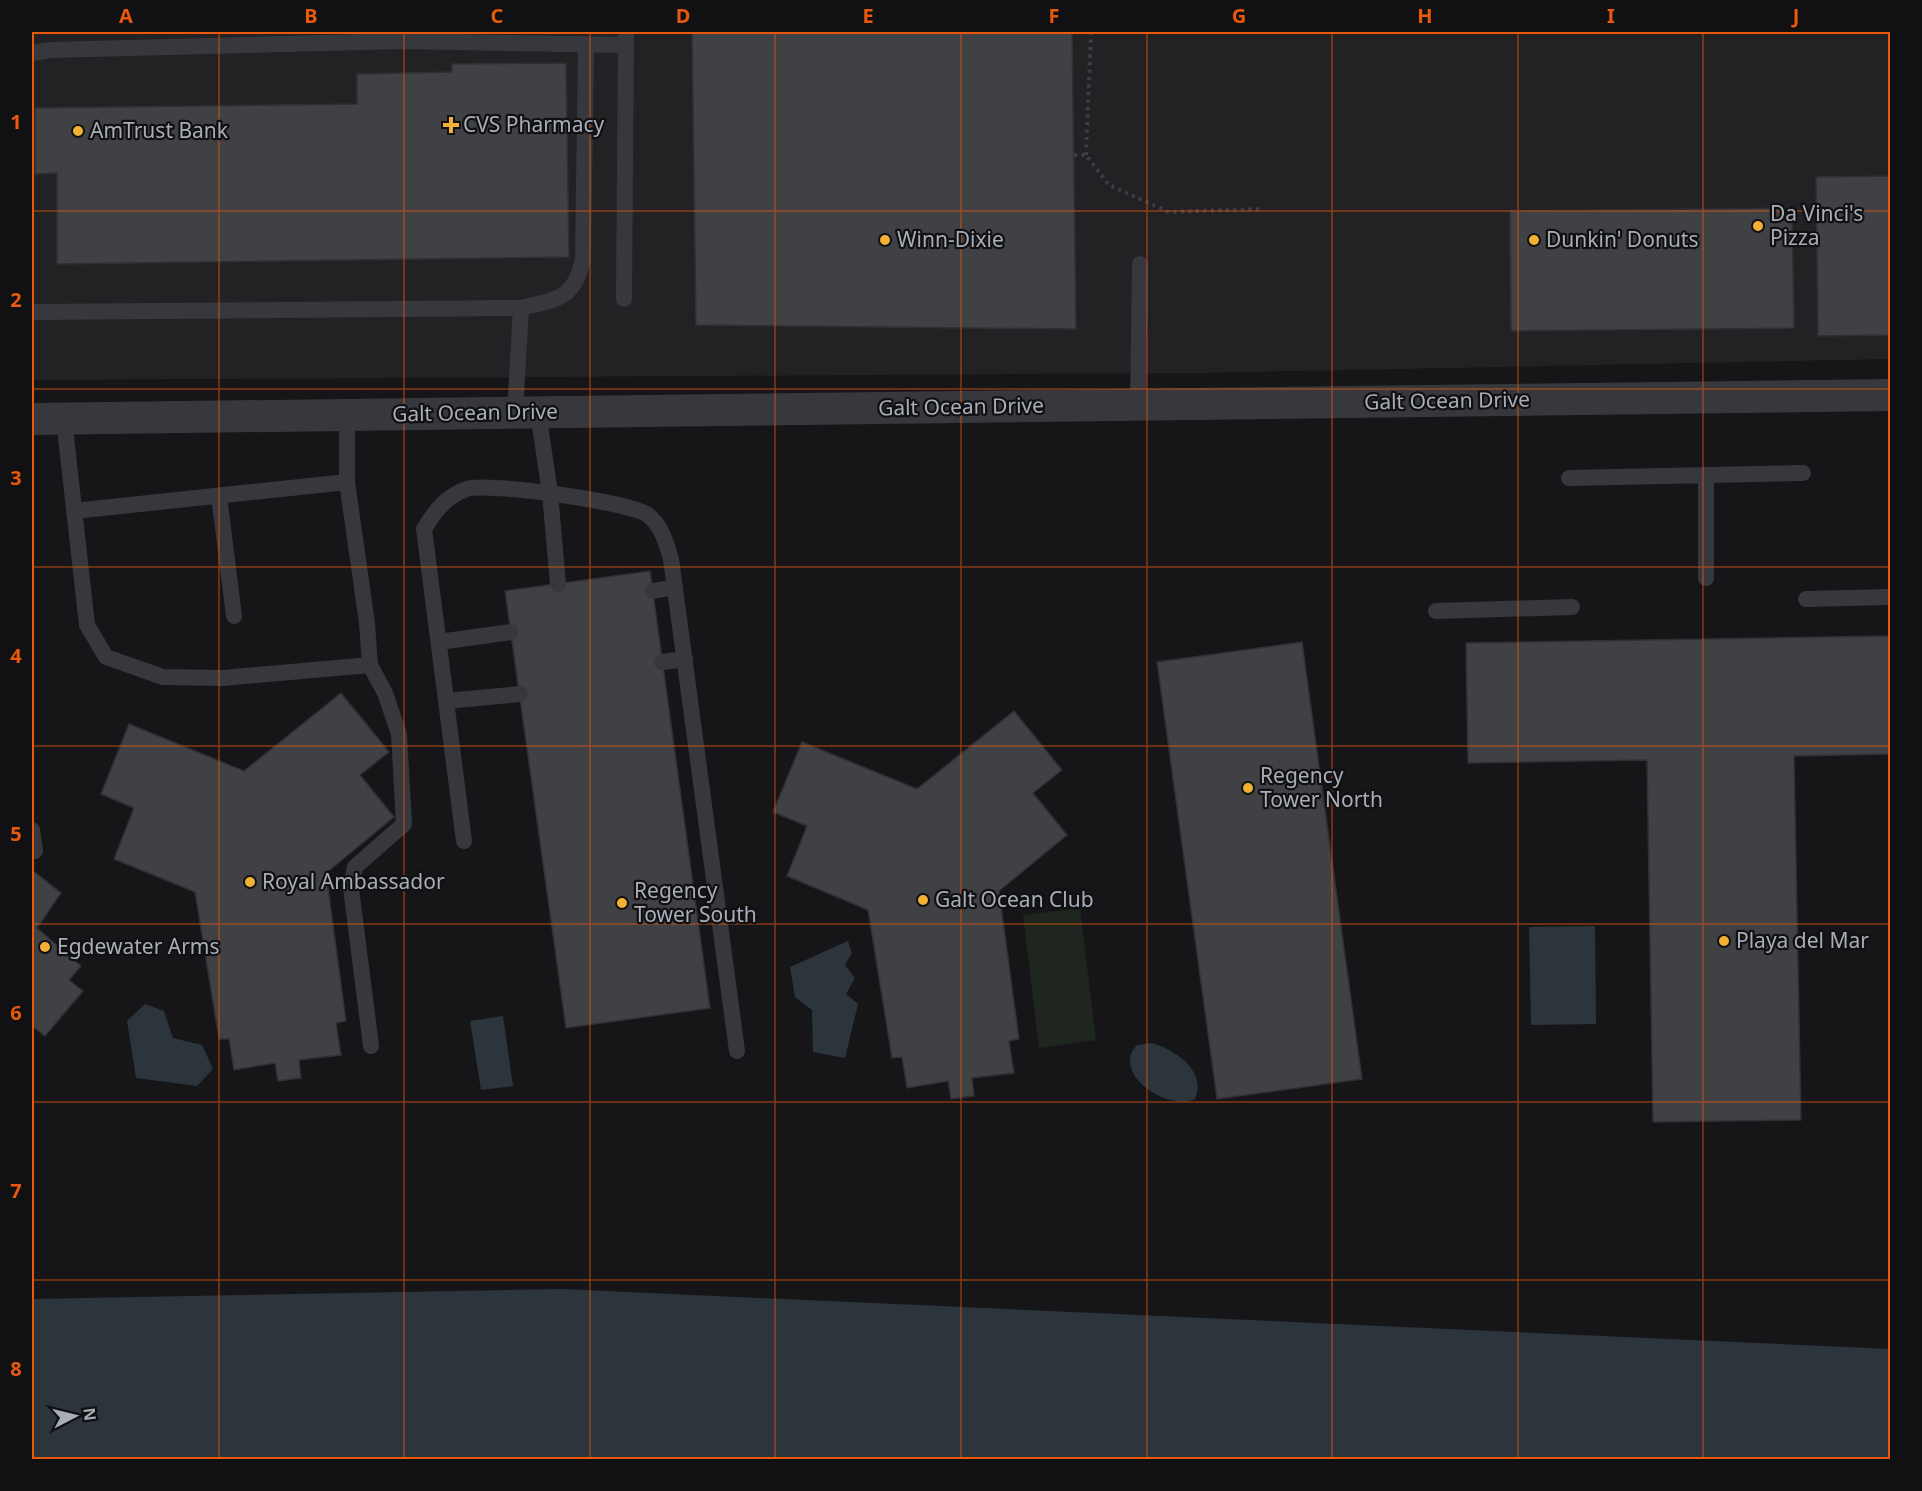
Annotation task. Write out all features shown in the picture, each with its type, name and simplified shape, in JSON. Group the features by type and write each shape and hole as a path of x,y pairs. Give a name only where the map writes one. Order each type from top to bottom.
{"street":[{"name":"Galt Ocean Drive","path":"32,416 64,419 1890,395"}],"lane":[{"path":"32,53 51,50 403,36 586,45 626,38 624,299"},
{"path":"32,312 521,308 559,299 578,281 583,259 586,45"},
{"path":"1138,405 1140,264"},
{"path":"521,308 526,412 550,493 558,584"},
{"path":"347,415 347,482 367,623 370,665 384,693 399,734 404,824 355,867 351,888 370,1046"},
{"path":"64,419 87,625 106,657 163,677 223,678 370,665"},
{"path":"1569,478 1803,473"},
{"path":"1706,475 1706,579"},
{"path":"74,511 347,482"},
{"path":"464,841 424,529 438,506 468,489 550,493 610,502 647,514 662,532 671,559 737,1051"},
{"path":"219,496 234,616"},
{"path":"653,591 675,587"},
{"path":"1806,599 1890,597"},
{"path":"1436,610 1572,607"},
{"path":"439,642 511,632"},
{"path":"662,662 685,659"},
{"path":"446,701 520,694"},
{"path":"32,830 35,851"}],"path":[{"path":"1091,32 1086,155 1108,185 1169,212 1260,209"},
{"path":"1074,155 1086,155"}],"shaded area":[{"path":"32,32 1890,32 1890,359 1200,373 32,380"},
{"path":"1080,908 1096,1040 1039,1048 1023,915"},
{"path":"1595,926 1596,1024 1531,1025 1529,927"},
{"path":"848,941 852,953 845,965 855,978 846,994 858,1004 845,1058 813,1052 812,1010 795,997 790,967"},
{"path":"145,1004 164,1011 173,1038 202,1045 213,1069 197,1086 136,1078 127,1021"},
{"path":"503,1016 513,1086 481,1090 470,1021"},
{"path":"1152,1043 1171,1051 1187,1063 1197,1079 1198,1089 1195,1099 1183,1102 1170,1100 1157,1095 1136,1078 1131,1067 1131,1056 1137,1045"},
{"path":"562,1289 1890,1349 1890,1459 32,1459 32,1299"}],"building":[{"name":"Winn-Dixie","path":"692,32 1072,32 1076,329 696,325"},
{"path":"566,63 569,257 57,264 57,173 35,174 35,108 357,104 357,74 452,72 452,64"},
{"path":"1890,176 1890,335 1818,336 1816,177"},
{"path":"1792,208 1794,328 1511,331 1510,211"},
{"name":"Regency Tower South","path":"650,571 710,1008 566,1028 505,591"},
{"name":"Playa del Mar","path":"1890,636 1890,754 1794,756 1801,1120 1653,1122 1647,760 1468,763 1466,643"},
{"name":"Regency Tower North","path":"1302,642 1362,1079 1217,1099 1157,662"},
{"name":"Royal Ambassador","path":"341,693 389,752 360,775 394,817 326,873 346,1021 336,1023 341,1055 299,1060 301,1078 278,1081 275,1063 234,1070 229,1039 219,1039 195,892 114,859 134,808 101,794 129,724 244,771"},
{"name":"Galt Ocean Club","path":"1014,711 1062,770 1033,793 1067,835 999,891 1019,1039 1009,1041 1014,1073 972,1078 974,1096 951,1099 948,1081 907,1088 902,1057 892,1058 868,910 787,876 807,826 773,812 802,742 917,789"},
{"name":"Egdewater Arms","path":"32,870 61,893 37,928 81,966 69,980 83,991 45,1036 32,1026"}],"place":[{"name":"CVS Pharmacy","path":"451,125"},
{"name":"AmTrust Bank","path":"78,131"},
{"name":"Da Vinci's Pizza","path":"1758,226"},
{"name":"Winn-Dixie","path":"885,240"},
{"name":"Dunkin' Donuts","path":"1534,240"},
{"name":"Regency Tower North","path":"1248,788"},
{"name":"Royal Ambassador","path":"250,882"},
{"name":"Galt Ocean Club","path":"923,900"},
{"name":"Regency Tower South","path":"622,903"},
{"name":"Playa del Mar","path":"1724,941"},
{"name":"Egdewater Arms","path":"45,947"}]}
